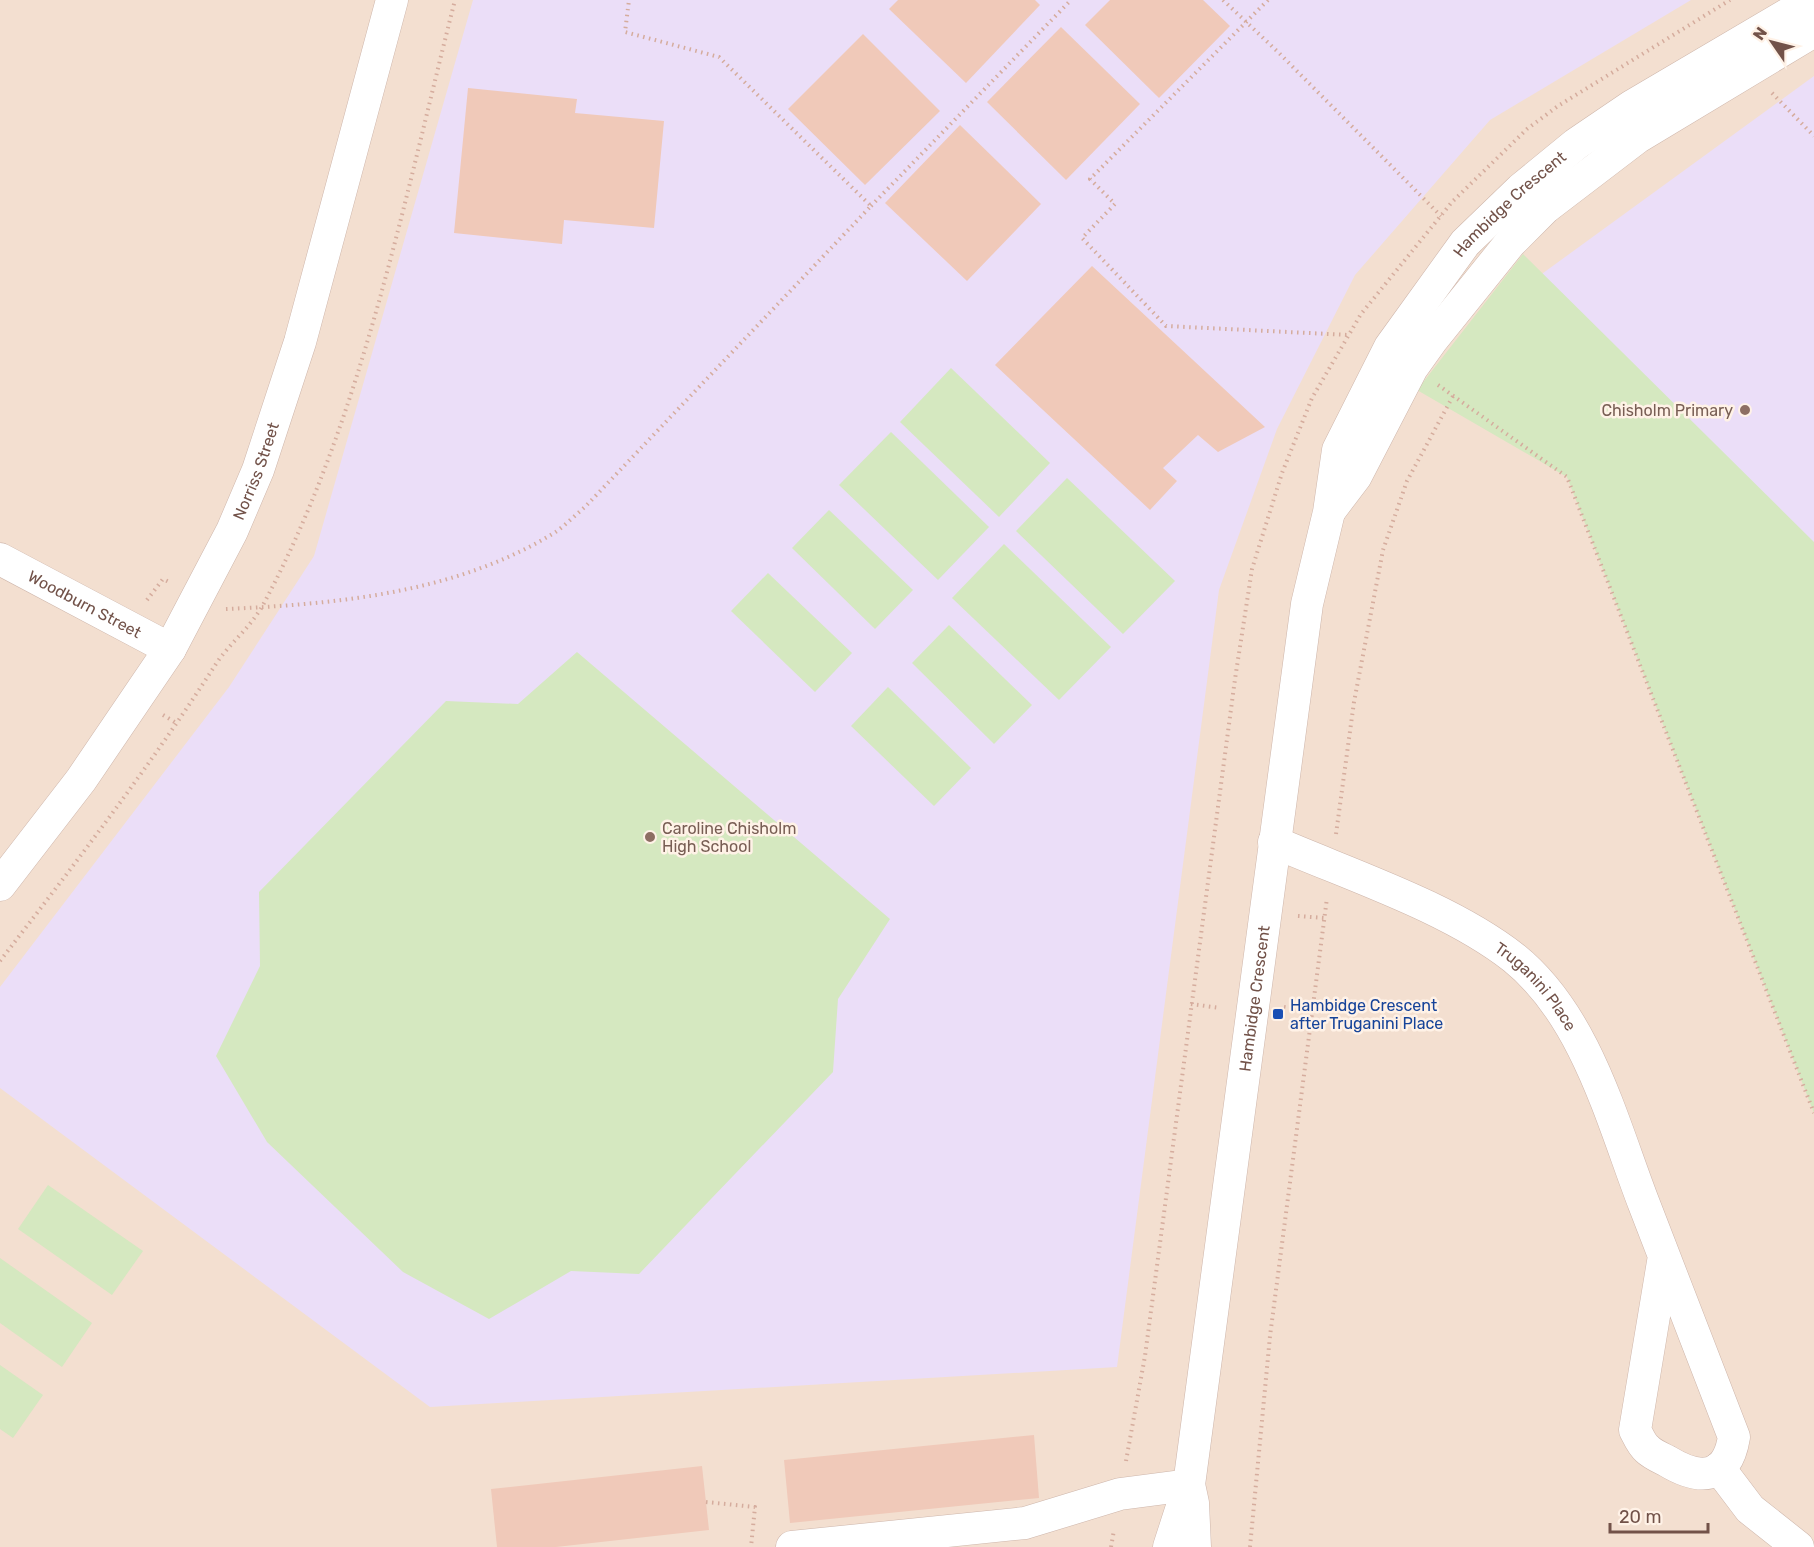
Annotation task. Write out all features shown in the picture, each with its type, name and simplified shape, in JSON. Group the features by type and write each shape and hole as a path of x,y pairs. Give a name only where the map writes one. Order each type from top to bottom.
{"street":[{"name":"Norriss Street","path":"0,885 81,780 170,649 232,531 258,470 300,342 392,0"},
{"name":"Hambidge Crescent","path":"1169,1547 1189,1485 1307,603 1329,512 1338,450 1356,411 1404,324 1465,243 1521,189 1576,144 1632,106 1813,0"},
{"name":"Hambidge Crescent","path":"1329,512 1356,476 1412,368 1510,243 1545,208 1630,143 1814,31"},
{"name":"Woodburn Street","path":"0,559 170,649"},
{"name":"Truganini Place","path":"1274,842 1471,928 1515,959 1553,998 1568,1019 1590,1065 1734,1437 1731,1455 1719,1468"},
{"path":"1664,1256 1635,1430 1646,1449 1684,1471 1700,1475 1719,1468 1750,1509 1798,1547"},
{"name":"Hambidge Crescent","path":"1189,1485 1193,1503 1195,1547"},
{"path":"792,1547 1025,1523 1120,1494 1189,1485"}],"path":[{"path":"628,0 625,32 719,57 871,206"},
{"path":"221,609 348,600 452,578 509,557 555,532 585,507 871,206 1071,0"},
{"path":"1223,0 1441,216"},
{"path":"1268,0 1090,179 1115,204 1082,238 1166,326 1349,335"},
{"path":"1558,106 1730,0"},
{"path":"1749,69 1814,136"},
{"path":"1439,375 1436,383 1567,477 1814,1113"},
{"path":"1250,1547 1270,1336 1354,702 1383,550 1407,481 1454,396"},
{"path":"1283,996 1281,1007 1313,1012"},
{"path":"1191,1004 1222,1008 1221,1019"},
{"path":"706,1502 756,1507 751,1547"}],"shaded area":[{"path":"0,0 1814,0 1814,1547 0,1547"},
{"name":"Caroline Chisholm High School","path":"473,0 1691,0 1490,120 1355,275 1277,429 1219,590 1117,1367 430,1407 0,1088 0,987 229,687 314,556"},
{"name":"Chisholm Primary","path":"1814,76 1814,544 1539,276"}],"green space":[{"path":"1523,254 1814,542 1814,1113 1567,477 1417,390"},
{"path":"951,368 1050,463 999,517 900,422"},
{"path":"891,432 989,527 938,580 839,485"},
{"path":"1067,478 1175,581 1123,634 1016,531"},
{"path":"829,510 913,590 875,629 792,548"},
{"path":"1004,544 1111,647 1059,700 952,598"},
{"path":"768,573 852,653 815,692 731,611"},
{"path":"949,625 1032,705 994,744 912,663"},
{"path":"577,652 890,919 838,999 833,1072 639,1274 571,1271 489,1319 403,1272 267,1142 216,1056 260,966 259,892 446,701 518,704"},
{"path":"888,687 971,768 934,806 851,726"},
{"path":"48,1185 143,1251 112,1295 18,1229"},
{"path":"0,1258 92,1323 62,1367 0,1323"},
{"path":"0,1365 43,1395 13,1438 0,1429"}],"building":[{"path":"898,0 1035,0 1040,5 966,83 889,9"},
{"path":"1110,0 1203,0 1230,26 1159,98 1085,25"},
{"path":"1061,27 1140,104 1066,180 987,102"},
{"path":"863,34 940,111 865,185 788,109"},
{"path":"468,88 577,99 575,113 664,121 654,228 564,220 562,244 454,233"},
{"path":"960,125 1041,204 967,281 885,203"},
{"path":"1092,266 1265,427 1218,452 1198,435 1163,468 1177,481 1150,510 995,365"},
{"path":"1034,1435 1039,1498 790,1523 784,1460"},
{"path":"702,1466 709,1530 556,1547 497,1547 491,1489"}],"place":[{"name":"Chisholm Primary","path":"1745,410"},
{"name":"Caroline Chisholm High School","path":"650,837"},
{"name":"Hambidge Crescent after Truganini Place","path":"1278,1014"}]}
